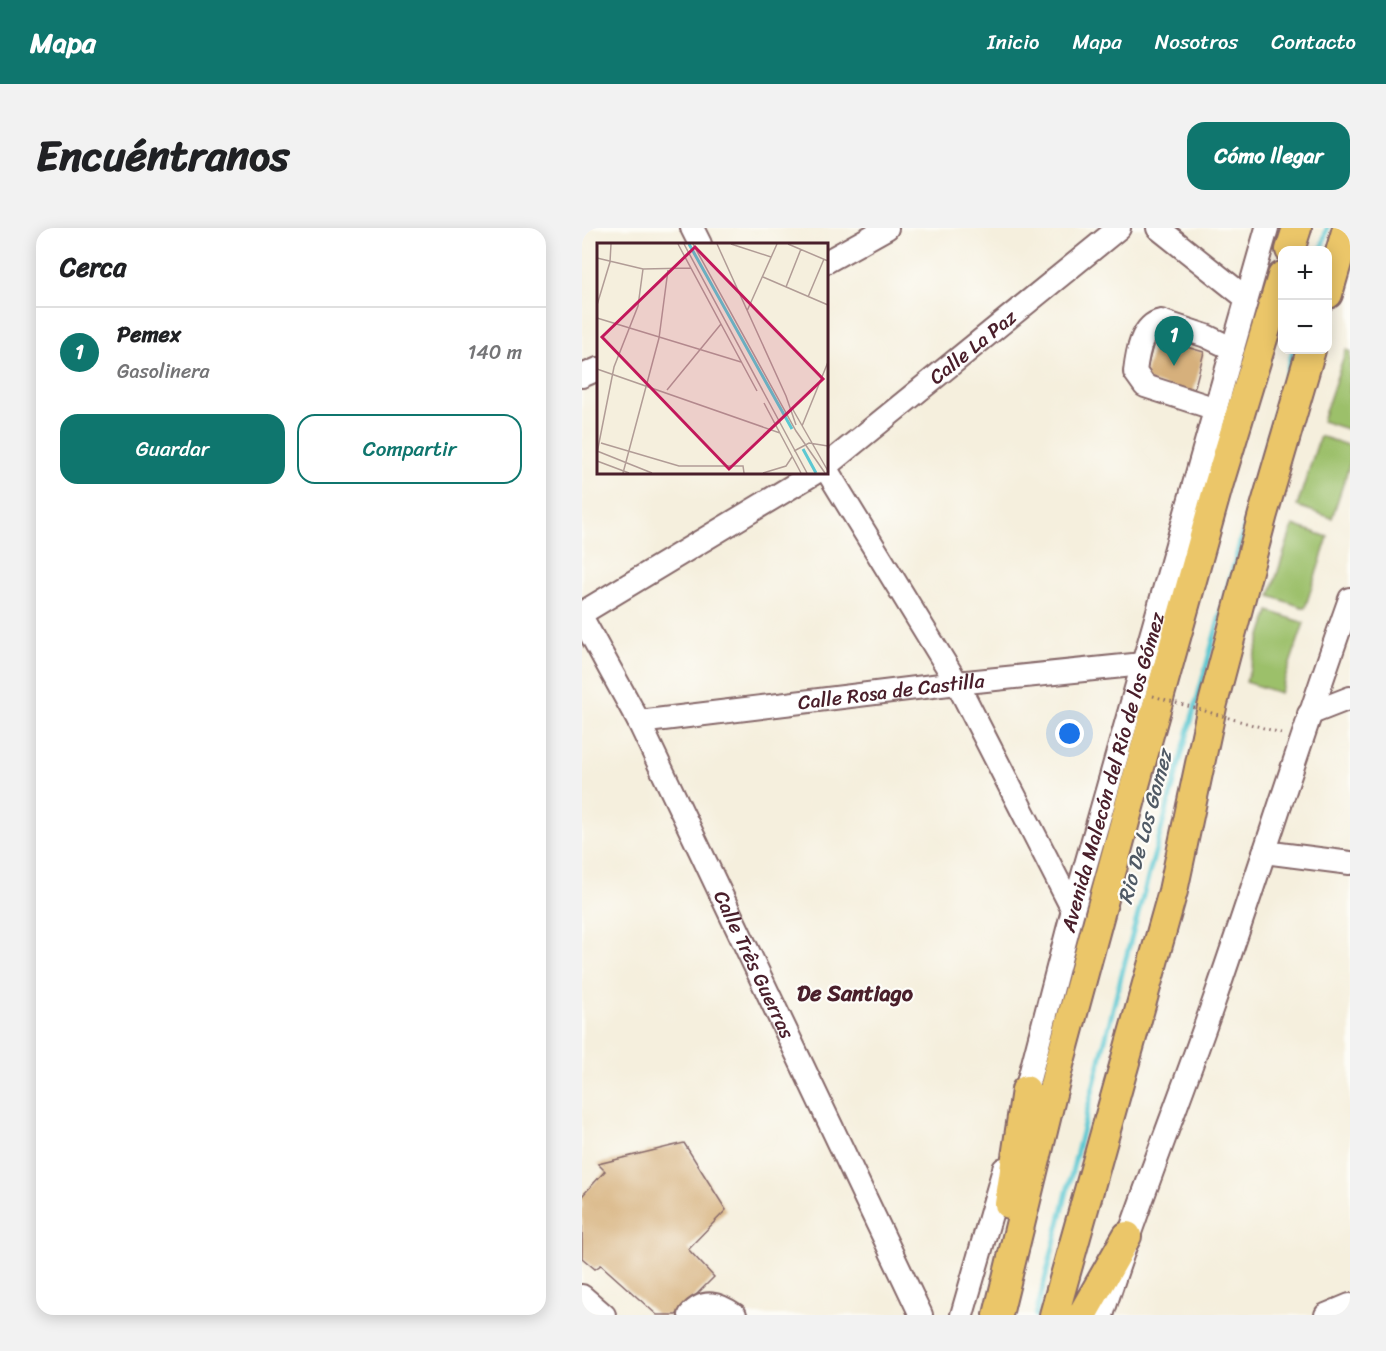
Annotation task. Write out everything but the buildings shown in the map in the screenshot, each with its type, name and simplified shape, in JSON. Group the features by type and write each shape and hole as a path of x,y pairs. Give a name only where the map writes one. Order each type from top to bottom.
{"main road":[{"path":"1291,246 1297,228"},
{"path":"1332,280 1347,228"},
{"name":"Avenida Malecón del Río de los Gómez","path":"998,1315 1060,1061 1133,792 1219,483 1278,289"},
{"path":"1054,1315 1173,891 1212,707 1263,514 1310,354"},
{"path":"980,1315 1009,1202 1026,1090"},
{"path":"1082,1315 1127,1236"}],"street":[{"path":"692,228 700,243"},
{"path":"828,261 887,228"},
{"name":"Calle La Paz","path":"828,465 1119,228"},
{"path":"1158,228 1246,298"},
{"name":"Avenida Malecón del Río de los Gómez","path":"962,1315 1026,1090 1073,910 1267,228"},
{"path":"1215,409 1145,386 1135,372 1138,353 1147,330 1156,322 1161,321 1206,336 1233,349"},
{"path":"582,376 597,369"},
{"path":"828,470 957,682 1073,910"},
{"path":"582,613 813,474"},
{"path":"1102,1315 1127,1236 1175,1114 1309,714 1350,599"},
{"name":"Calle Três Guerras","path":"582,618 639,723 921,1315"},
{"name":"Calle Rosa de Castilla","path":"639,723 957,682 1143,664"},
{"path":"1309,714 1350,698"},
{"path":"1264,852 1350,863"},
{"path":"582,1296 604,1315"},
{"path":"690,1315 703,1304 712,1303 735,1315"},
{"path":"1326,1315 1350,1305"}],"path":[{"path":"1153,696 1281,733"}],"green space":[{"path":"1346,350 1350,351 1350,430 1322,421"},
{"path":"1320,436 1350,446 1350,463 1332,518 1297,506"},
{"path":"1293,525 1328,537 1305,608 1270,596"},
{"path":"1269,611 1304,623 1280,693 1246,682"}],"waterway":[{"name":"Rio De Los Gomez","path":"1322,246 1327,228"},
{"name":"Rio De Los Gomez","path":"1036,1315 1124,965 1292,354"}],"place":[{"name":"Pemex","path":"1174,366"}],"district":[{"name":"De Santiago","path":"855,993"}]}
